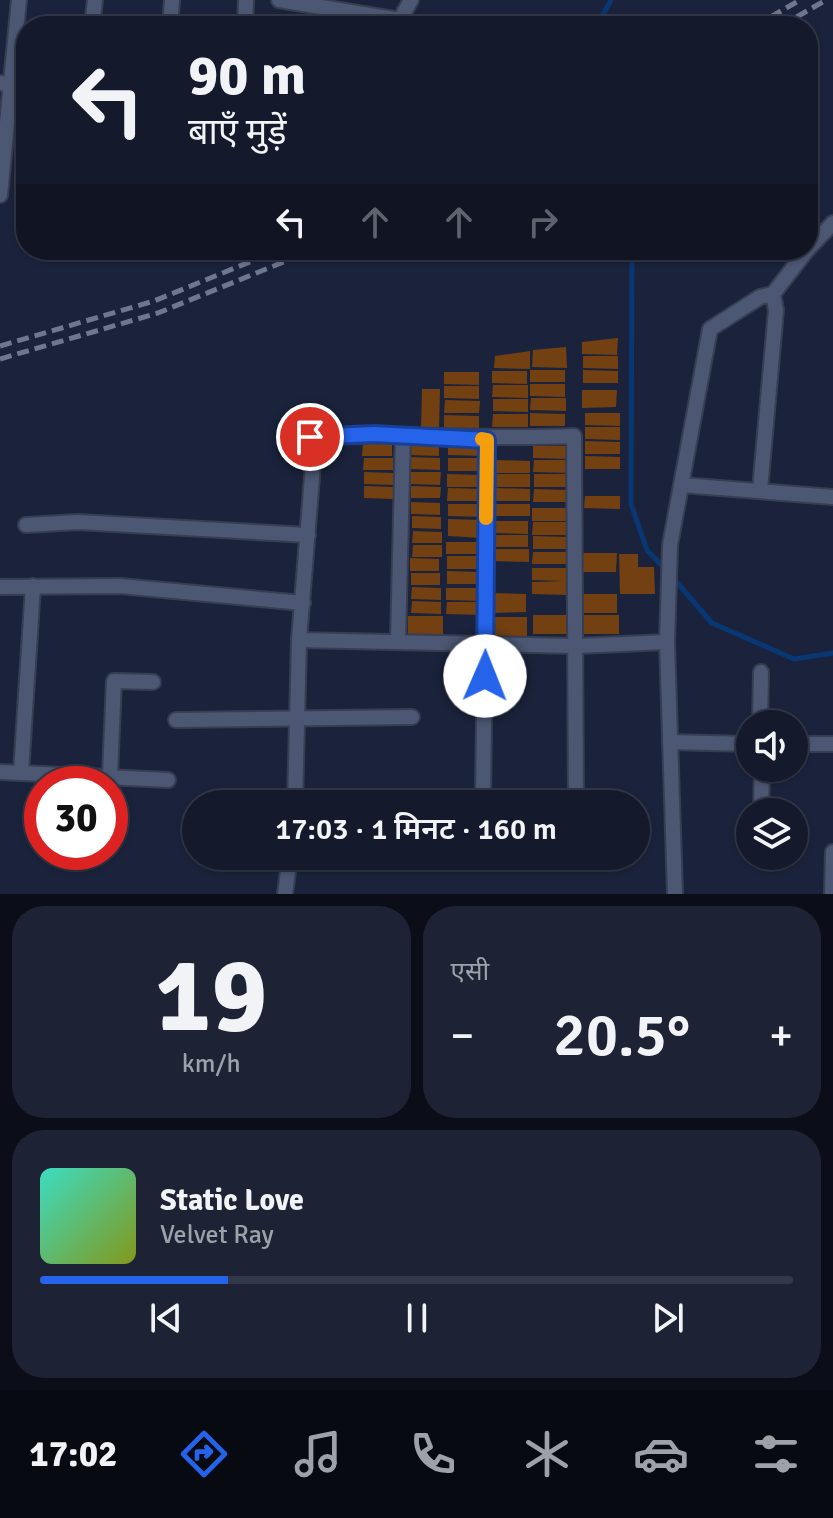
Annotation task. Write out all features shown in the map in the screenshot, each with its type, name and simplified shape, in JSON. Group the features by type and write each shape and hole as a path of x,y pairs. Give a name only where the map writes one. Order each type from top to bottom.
{"street":[{"path":"279,0 376,16"},
{"path":"0,195 5,84 16,18"},
{"path":"818,238 833,223"},
{"path":"675,894 667,642 670,545 710,329 760,297 773,294 799,260"},
{"path":"760,490 776,310 773,294"},
{"path":"398,641 403,435"},
{"path":"295,790 299,640 313,464 310,437 403,435 487,440 574,436 576,790"},
{"path":"483,790 487,440"},
{"path":"682,485 833,497"},
{"path":"26,525 78,522 308,535"},
{"path":"21,773 33,586"},
{"path":"0,587 120,586 303,603"},
{"path":"299,640 576,646 667,642"},
{"path":"760,710 761,672"},
{"path":"110,766 114,681 153,682"},
{"path":"176,720 296,716 412,717"},
{"path":"670,742 736,744"},
{"path":"808,744 833,744"},
{"path":"0,772 24,773"},
{"path":"128,777 168,780"},
{"path":"832,894 833,852"},
{"path":"285,894 288,870"}],"building":[{"path":"618,338 617,355 582,354 582,342"},
{"path":"566,347 567,368 532,367 533,350"},
{"path":"530,351 530,369 494,368 495,356"},
{"path":"583,356 618,356 618,369 583,368"},
{"path":"530,370 565,370 565,382 530,382"},
{"path":"583,370 618,371 618,383 583,383"},
{"path":"492,371 527,371 527,384 492,383"},
{"path":"444,372 479,372 479,385 444,384"},
{"path":"530,384 565,384 565,397 530,396"},
{"path":"493,385 528,385 528,398 492,397"},
{"path":"444,386 479,386 479,399 444,398"},
{"path":"422,389 440,389 439,429 421,429"},
{"path":"582,390 617,390 616,407 582,408"},
{"path":"531,398 566,398 566,411 530,410"},
{"path":"493,399 528,399 528,412 493,411"},
{"path":"445,400 480,401 479,413 444,413"},
{"path":"530,413 565,414 565,426 530,426"},
{"path":"585,413 620,413 620,426 585,425"},
{"path":"493,414 528,414 528,427 492,427"},
{"path":"444,415 479,416 479,428 444,428"},
{"path":"585,427 620,427 620,440 585,439"},
{"path":"585,441 620,442 620,454 585,454"},
{"path":"363,443 392,444 392,456 362,456"},
{"path":"410,443 439,444 439,456 409,455"},
{"path":"448,443 483,443 483,456 448,455"},
{"path":"533,446 568,446 568,459 533,458"},
{"path":"585,456 620,457 620,469 585,469"},
{"path":"410,457 440,458 440,470 410,469"},
{"path":"364,458 393,458 393,470 363,470"},
{"path":"448,458 483,458 483,471 448,471"},
{"path":"495,460 530,461 530,473 494,473"},
{"path":"534,460 569,460 569,473 533,472"},
{"path":"364,472 394,473 394,485 364,484"},
{"path":"411,472 441,472 440,485 411,484"},
{"path":"447,474 482,475 482,487 447,487"},
{"path":"495,474 530,474 530,487 495,487"},
{"path":"534,474 569,474 569,487 534,487"},
{"path":"364,486 394,487 394,499 364,498"},
{"path":"411,486 441,487 440,498 411,498"},
{"path":"448,488 483,489 483,501 447,501"},
{"path":"495,488 530,489 530,501 495,501"},
{"path":"534,489 569,490 569,502 533,502"},
{"path":"585,496 620,496 620,509 584,508"},
{"path":"411,502 440,503 440,515 411,514"},
{"path":"448,504 483,504 483,517 448,516"},
{"path":"495,504 530,504 530,516 495,516"},
{"path":"532,508 567,508 567,521 532,521"},
{"path":"412,516 441,517 441,529 412,528"},
{"path":"448,519 483,520 482,538 448,536"},
{"path":"493,521 528,521 528,534 493,533"},
{"path":"533,522 568,522 567,535 532,535"},
{"path":"413,531 442,532 442,543 412,543"},
{"path":"493,535 528,535 528,547 493,547"},
{"path":"533,536 568,537 568,549 533,549"},
{"path":"446,542 481,542 481,554 446,554"},
{"path":"413,545 442,545 442,557 412,557"},
{"path":"493,549 529,549 529,562 493,561"},
{"path":"533,552 568,552 567,564 532,564"},
{"path":"581,553 617,553 616,572 581,572"},
{"path":"619,554 638,554 638,567 654,567 655,594 620,594"},
{"path":"447,556 482,556 482,569 447,569"},
{"path":"410,558 439,559 439,571 410,571"},
{"path":"532,568 567,568 567,595 532,594 532,582 563,581 532,580"},
{"path":"447,571 482,572 482,584 447,584"},
{"path":"411,573 440,573 440,585 411,585"},
{"path":"412,587 441,588 441,600 411,599"},
{"path":"446,588 481,588 481,601 446,600"},
{"path":"491,593 526,594 526,612 491,613"},
{"path":"582,594 617,594 617,613 582,613"},
{"path":"412,601 441,602 441,614 411,613"},
{"path":"447,602 482,602 482,615 446,614"},
{"path":"533,615 568,615 568,634 533,634"},
{"path":"584,615 619,615 619,634 584,634"},
{"path":"408,616 443,616 443,635 408,635"},
{"path":"492,617 527,617 527,636 492,636"}],"waterway":[{"path":"602,16 611,0"},
{"path":"632,260 631,504 647,550 665,569"},
{"path":"674,579 712,623 794,659 833,653"}],"railway":[{"path":"772,16 800,0"},
{"path":"798,16 826,0"},
{"path":"0,346 154,301 254,260"},
{"path":"0,359 158,313 288,260"}],"slow traffic":[{"path":"482,439 487,440 486,518"}],"route":[{"path":"310,437 374,434 487,440 485,676"}]}
